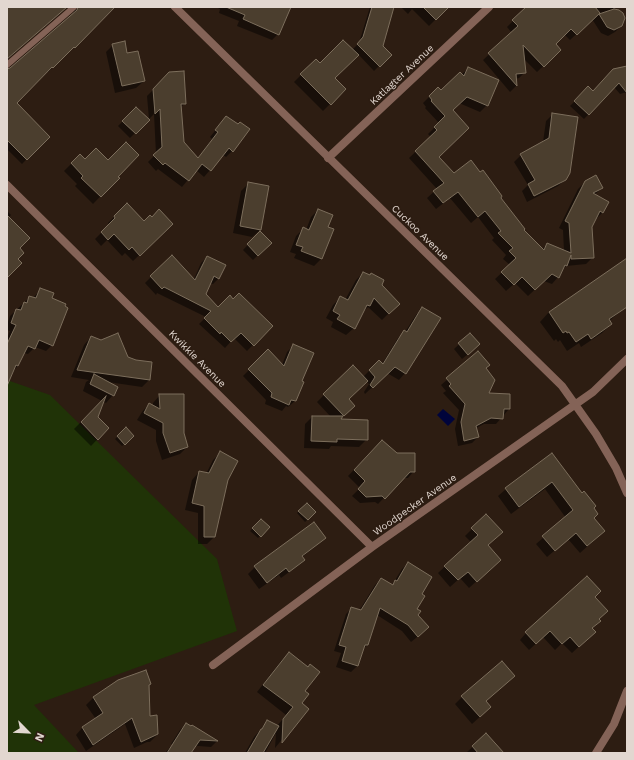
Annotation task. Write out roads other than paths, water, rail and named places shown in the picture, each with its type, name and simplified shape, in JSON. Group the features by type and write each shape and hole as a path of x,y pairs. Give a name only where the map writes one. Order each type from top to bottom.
{"street":[{"name":"Cuckoo Avenue","path":"175,7 562,386 596,434 616,468 627,493"},
{"name":"Katlagter Avenue","path":"328,158 489,7"},
{"name":"Kwikkie Avenue","path":"7,185 372,547"},
{"name":"Woodpecker Avenue","path":"213,665 372,547 594,392 627,359"},
{"path":"596,753 614,724 627,691"}],"lane":[{"path":"7,65 74,7"}]}
